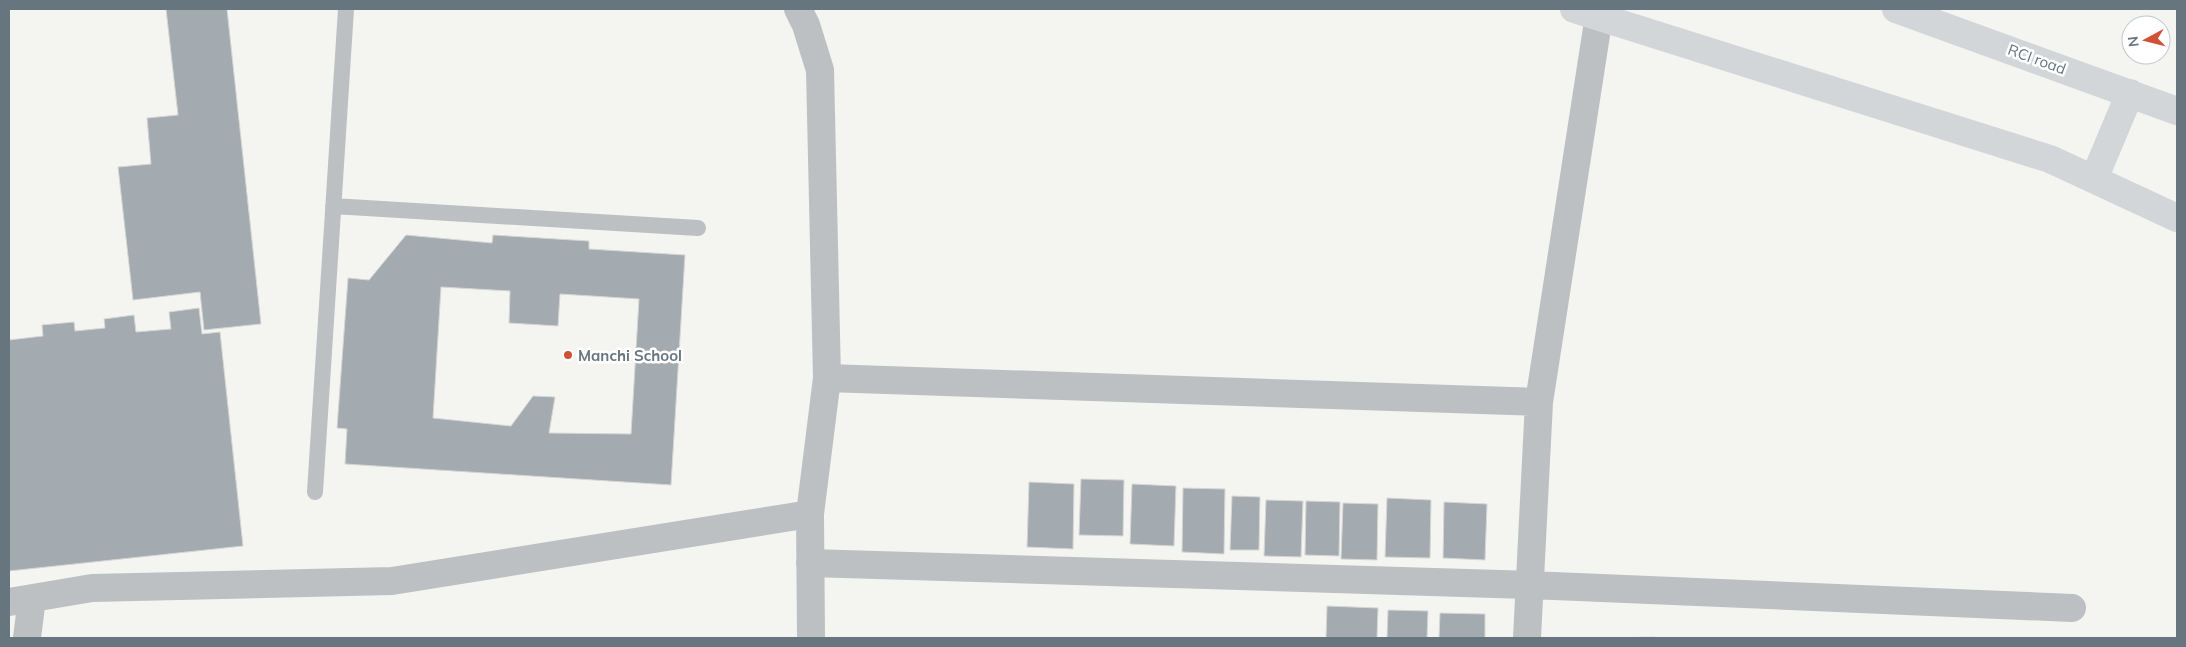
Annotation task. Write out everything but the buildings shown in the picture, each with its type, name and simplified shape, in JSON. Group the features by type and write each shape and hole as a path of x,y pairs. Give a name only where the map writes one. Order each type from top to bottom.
{"main road":[{"name":"RCI road","path":"1896,9 2130,93 2174,106"},
{"path":"1591,11 2050,159 2177,218"},
{"path":"2094,179 2130,93"}],"street":[{"path":"798,9 806,26 820,70 827,378 810,514 811,638"},
{"path":"1527,638 1539,402 1591,11"},
{"path":"827,378 1539,402"},
{"path":"27,638 21,600 92,588 392,581 810,514"},
{"path":"810,563 1530,585 2072,608"}],"lane":[{"path":"315,492 346,9"},
{"path":"333,206 698,228"}],"place":[{"name":"Manchi School","path":"568,355"}]}
